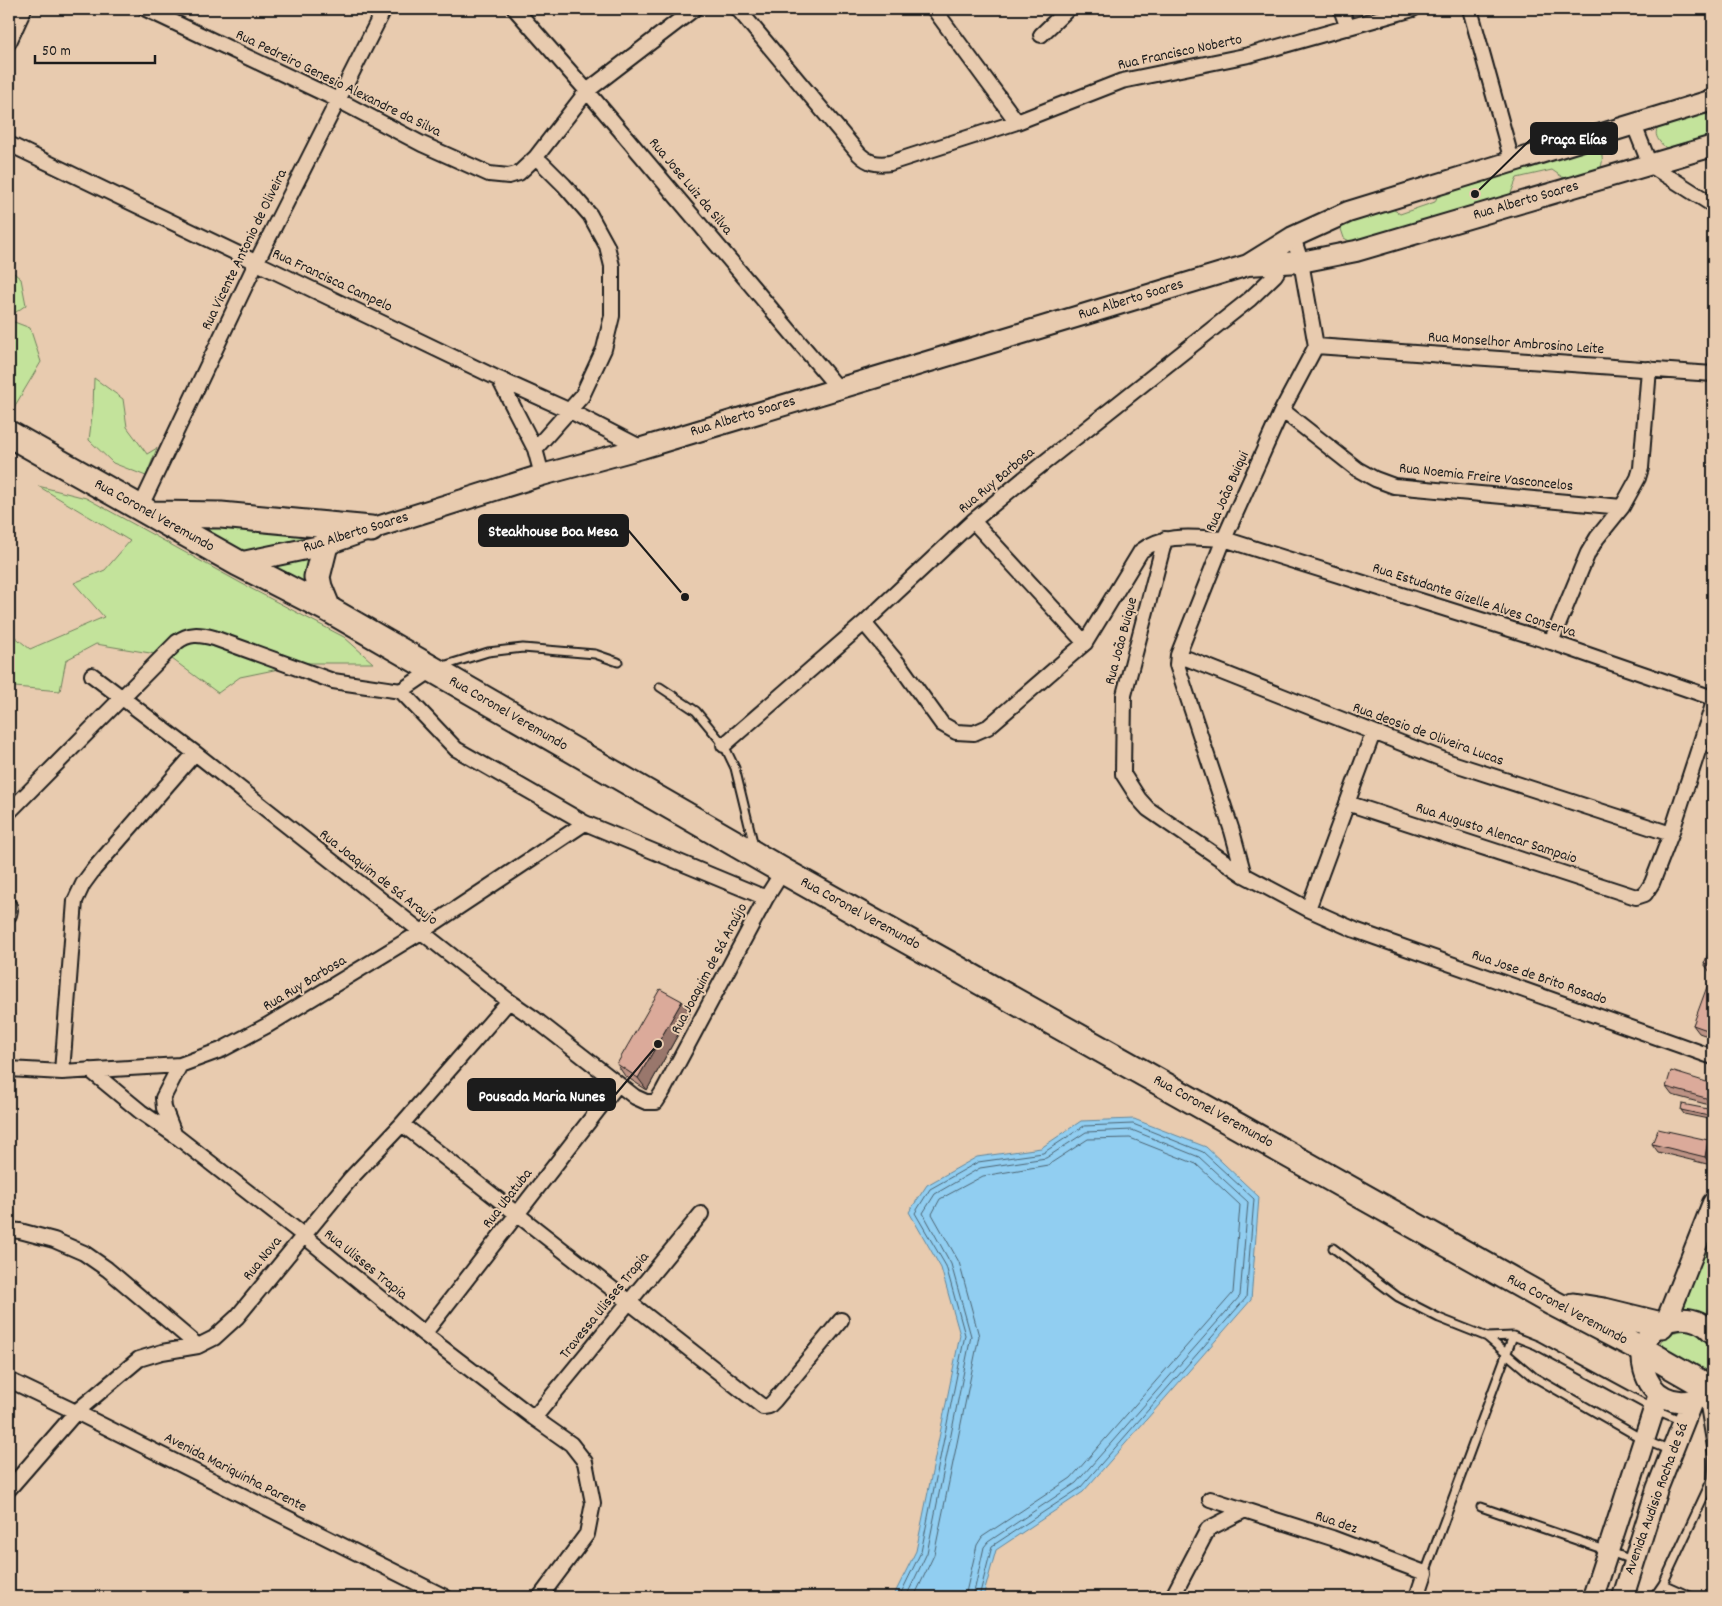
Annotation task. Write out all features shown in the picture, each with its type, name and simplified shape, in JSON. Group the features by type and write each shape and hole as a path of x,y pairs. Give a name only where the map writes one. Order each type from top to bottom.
{"highway":[{"name":"Rua Coronel Veremundo","path":"9,434 238,563 328,609 756,856 1553,1303 1643,1350 1707,1393"},
{"path":"146,511 221,515 371,529"},
{"path":"325,545 317,577 328,609"},
{"path":"1553,1303 1604,1311 1664,1324"}],"main road":[{"name":"Rua Alberto Soares","path":"1248,265 1286,241 1348,212 1713,100"},
{"name":"Rua Alberto Soares","path":"238,563 325,545 542,475 642,448 1248,265 1292,263 1356,251 1713,146"},
{"path":"1664,1324 1713,1203"},
{"path":"1593,1597 1656,1401 1644,1374 1643,1350 1650,1336 1664,1324 1676,1319 1688,1319 1712,1324"},
{"path":"1656,1401 1669,1399 1681,1402 1707,1393"},
{"name":"Avenida Audisio Rocha de Sá","path":"1623,1597 1657,1490 1684,1422 1707,1393"}],"street":[{"name":"Rua Pedreiro Genesio Alexandre da Silva","path":"146,9 338,100 422,144 489,174 509,176 520,173 536,157"},
{"name":"Rua Vicente Antonio de Oliveira","path":"146,511 256,263 384,9"},
{"name":"Rua Jose Luiz da Silva","path":"514,9 587,91 838,388"},
{"path":"535,449 582,396 604,349 612,316 612,266 608,246 590,215 536,157 587,91 694,9"},
{"name":"Rua Francisco Noberto","path":"738,9 859,154 864,159 880,165 890,164 1017,122 1122,81 1249,55 1413,9"},
{"path":"934,9 1017,122"},
{"path":"1042,36 1068,9"},
{"path":"1341,9 1348,28"},
{"path":"1470,9 1512,161"},
{"path":"9,42 18,11"},
{"path":"1634,125 1650,165 1713,205"},
{"name":"Rua Francisca Campelo","path":"9,144 499,380 570,411 642,448"},
{"path":"1286,241 1316,346"},
{"name":"Rua Ruy Barbosa","path":"724,745 864,623 973,521 1250,299 1275,274 1292,263"},
{"name":"Rua Monselhor Ambrosino Leite","path":"1316,346 1713,374"},
{"name":"Rua João Buiqui","path":"1178,654 1224,539 1282,410 1316,346"},
{"path":"1551,642 1588,553 1597,538 1622,507 1638,478 1641,468 1649,369"},
{"path":"499,380 535,449 542,475"},
{"name":"Rua Noemia Freire Vasconcelos","path":"1282,410 1357,469 1374,479 1394,486 1622,507"},
{"path":"973,521 1084,642"},
{"name":"Rua Estudante Gizelle Alves Conserva","path":"1165,539 1190,537 1224,539 1551,642 1713,698"},
{"path":"864,623 901,667 942,724 956,732 974,733 988,728 1084,642 1141,551 1151,543 1165,539"},
{"name":"Rua João Buique","path":"1165,539 1124,695 1123,774 1139,799 1148,809 1244,875 1308,909 1355,930"},
{"path":"9,812 177,642 186,635 200,635 333,681 401,691 456,749 584,823 766,898"},
{"path":"1178,654 1177,665 1229,822 1244,875"},
{"name":"Rua deosio de Oliveira Lucas","path":"1178,654 1452,763 1671,834"},
{"path":"401,691 432,670"},
{"name":"Rua Joaquim de Sá Araujo","path":"92,675 195,753 509,1001 635,1097 646,1102"},
{"path":"1671,834 1713,705"},
{"path":"1308,909 1373,733"},
{"path":"62,1072 75,901 83,884 94,869 195,753"},
{"name":"Rua Augusto Alencar Sampaio","path":"1347,803 1636,897 1645,894 1652,882 1671,834"},
{"name":"Rua Ruy Barbosa","path":"9,1069 62,1072 180,1065 221,1050 268,1025 421,932 584,823"},
{"name":"Rua Joaquim de Sá Araújo","path":"646,1102 656,1102 663,1091 766,898 783,871"},
{"name":"Rua Jose de Brito Rosado","path":"1355,930 1713,1057"},
{"name":"Rua Nova","path":"9,1489 76,1412 139,1359 162,1352 198,1346 214,1338 237,1317 351,1178 402,1124 509,1001"},
{"name":"Rua Ulisses Trapia","path":"176,1136 164,1108 163,1098 180,1065"},
{"name":"Rua Ulisses Trapia","path":"90,1070 141,1112 176,1136 303,1235 424,1334 534,1418"},
{"name":"Rua Ubatuba","path":"424,1334 618,1084"},
{"path":"402,1124 763,1407 768,1406 774,1401 841,1320"},
{"name":"Travessa Ulisses Trapia","path":"534,1418 701,1214"},
{"path":"9,1230 54,1240 84,1253 107,1269 198,1346"},
{"name":"Avenida Mariquinha Parente","path":"9,1380 445,1597"},
{"path":"534,1418 571,1444 585,1462 593,1503 588,1534 540,1597"},
{"name":"Rua dez","path":"1210,1499 1332,1538 1425,1573"},
{"path":"1174,1597 1208,1530 1245,1510"},
{"path":"1417,1597 1425,1573"}],"lane":[{"path":"432,670 488,652 523,648 595,654 618,662"},
{"path":"660,687 696,712 724,745 735,768 756,856"},
{"path":"1333,1248 1398,1298 1439,1318 1487,1337 1534,1377 1644,1440 1673,1452"},
{"path":"1487,1337 1513,1336 1536,1345 1656,1401 1684,1422"},
{"path":"1425,1573 1513,1336"},
{"path":"1654,1597 1663,1584 1712,1480 1713,1458 1707,1393"},
{"path":"1481,1507 1608,1550 1634,1562"},
{"path":"1663,1584 1692,1597"}],"green space":[{"path":"1700,111 1713,118 1713,135 1666,148 1658,139 1656,132 1659,126 1665,122"},
{"path":"1590,143 1600,151 1602,161 1600,170 1568,181 1552,170 1517,178 1509,198 1351,242 1344,238 1341,229 1343,221 1390,207 1400,214 1435,202 1440,189"},
{"path":"9,269 21,279 26,305 9,317"},
{"path":"9,320 30,328 41,362 13,409 9,405"},
{"path":"94,378 123,399 127,427 147,454 157,448 146,476 113,463 89,440"},
{"path":"38,486 86,498 248,587 344,637 373,663 308,663 240,677 218,693 168,656 96,644 66,660 60,691 15,687 9,691 9,632 30,649 104,617 74,583 105,570 130,541"},
{"path":"181,525 352,534 284,553 232,553"},
{"path":"314,558 305,586 260,566 286,564"},
{"path":"1713,1214 1713,1292 1704,1321 1678,1312"},
{"path":"1694,1330 1710,1339 1713,1344 1713,1374 1709,1380 1657,1349 1667,1335"}],"water":[{"path":"1134,1119 1206,1147 1259,1197 1251,1300 1083,1492 996,1550 983,1597 893,1597 916,1551 960,1335 941,1268 909,1212 927,1185 977,1157 1041,1148 1081,1121"}],"building":[{"path":"1709,951 1713,952 1713,967 1704,964"},
{"path":"1708,984 1713,986 1713,1032 1693,1025"},
{"path":"660,989 682,1001 638,1078 617,1064"},
{"path":"1671,1071 1713,1084 1713,1100 1666,1087"},
{"path":"1682,1104 1713,1110 1713,1117 1681,1110"},
{"path":"1658,1129 1708,1140 1705,1157 1652,1144"}],"place":[{"name":"Praça Elías","path":"1475,194"},
{"name":"Steakhouse Boa Mesa","path":"685,597"},
{"name":"Pousada Maria Nunes","path":"658,1044"}]}
